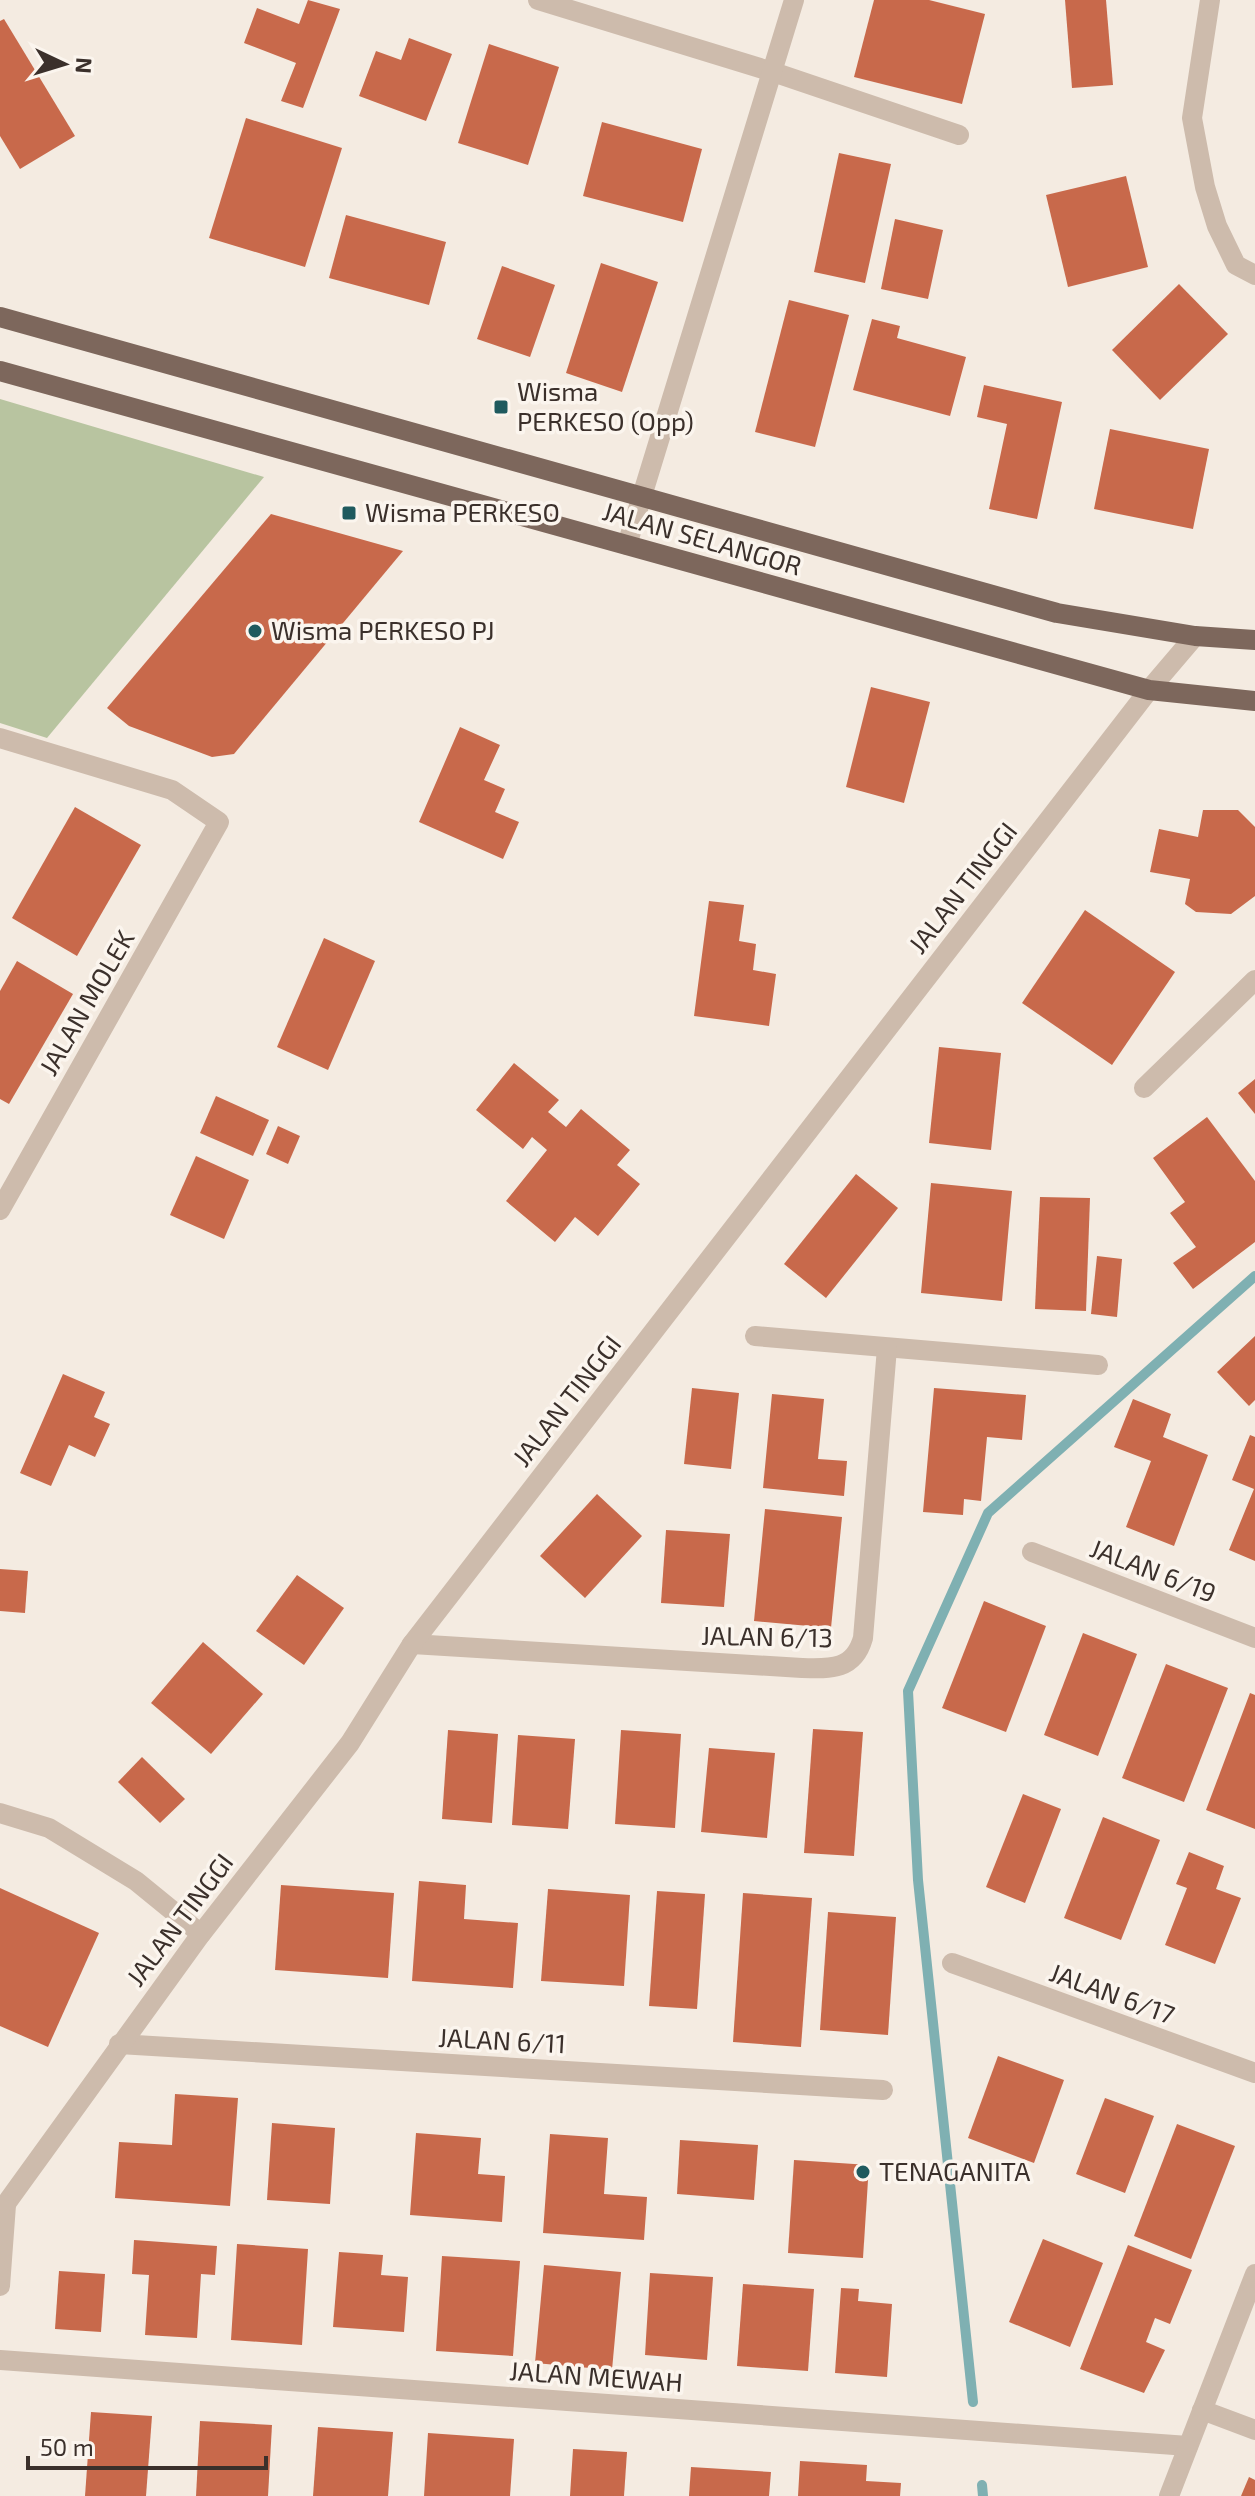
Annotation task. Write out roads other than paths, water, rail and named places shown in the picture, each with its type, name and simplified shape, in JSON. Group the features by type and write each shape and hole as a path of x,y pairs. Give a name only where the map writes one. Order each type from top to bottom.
{"main road":[{"name":"JALAN SELANGOR","path":"0,317 1057,613 1195,636 1255,640"},
{"name":"JALAN SELANGOR","path":"0,371 1149,690 1255,701"}],"street":[{"path":"538,0 773,72 959,135"},
{"path":"627,545 794,0"},
{"path":"1210,0 1192,118 1217,226 1236,265 1255,275"},
{"name":"JALAN TINGGI","path":"3,2208 201,1934 350,1743 412,1644 1149,690 1195,636"},
{"name":"JALAN MOLEK","path":"0,738 172,790 219,822 0,1210"},
{"path":"1144,1088 1255,980"},
{"path":"755,1336 1098,1365"},
{"name":"JALAN 6/13","path":"412,1644 802,1668 841,1667 852,1660 863,1638 887,1348"},
{"name":"JALAN 6/19","path":"1032,1552 1255,1638"},
{"path":"0,1813 49,1828 136,1881 201,1934"},
{"name":"JALAN 6/17","path":"952,1963 1255,2073"},
{"name":"JALAN 6/11","path":"119,2044 883,2090"},
{"path":"0,2286 3,2208"},
{"path":"1169,2496 1255,2274"},
{"name":"JALAN MEWAH","path":"0,2360 1188,2446"},
{"path":"1202,2410 1255,2430"}],"waterway":[{"path":"973,2402 918,1880 908,1691 988,1513 1255,1276"},
{"path":"982,2485 983,2496"}],"place":[{"name":"Wisma PERKESO (Opp)","path":"501,407"},
{"name":"Wisma PERKESO","path":"349,513"},
{"name":"Wisma PERKESO PJ","path":"255,631"},
{"name":"TENAGANITA","path":"863,2172"}]}
